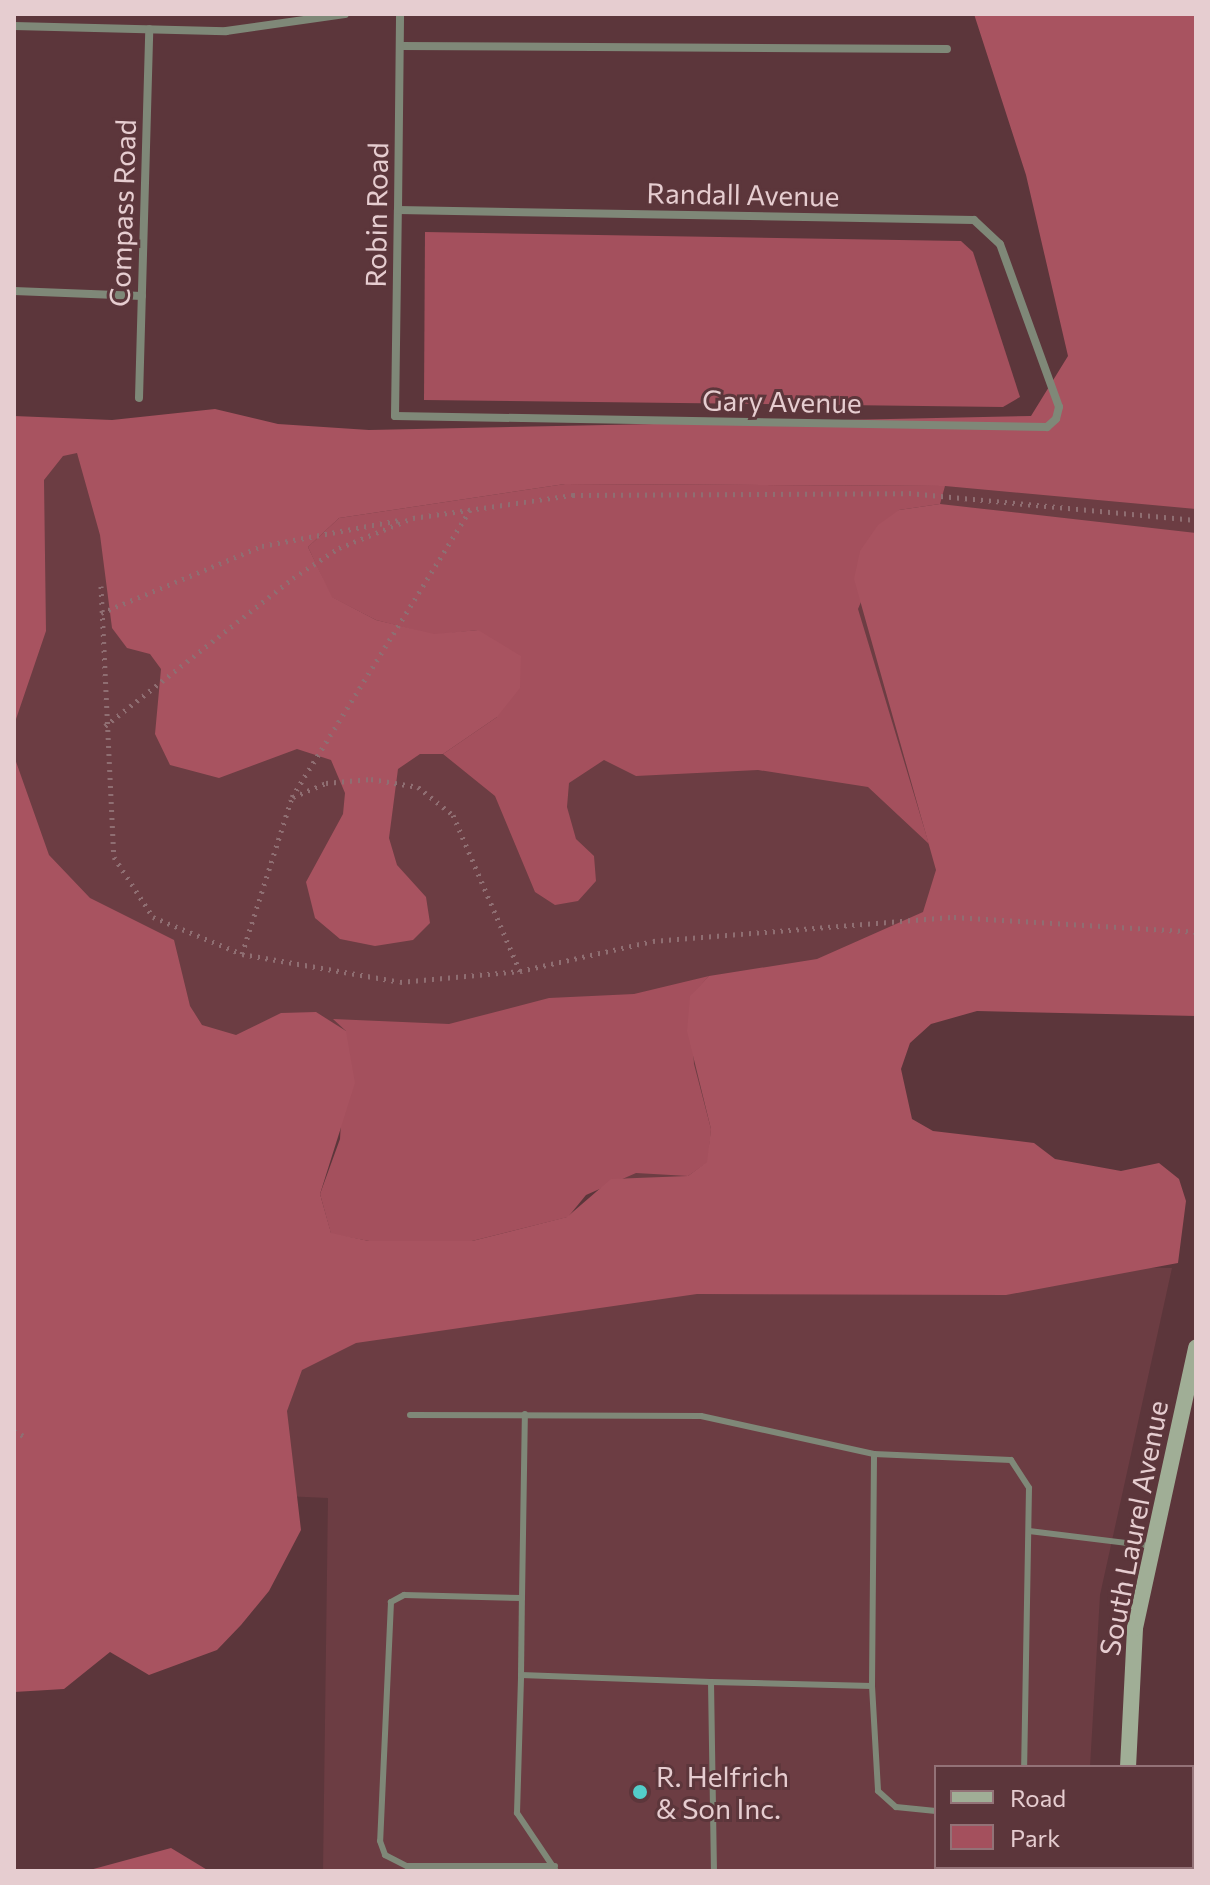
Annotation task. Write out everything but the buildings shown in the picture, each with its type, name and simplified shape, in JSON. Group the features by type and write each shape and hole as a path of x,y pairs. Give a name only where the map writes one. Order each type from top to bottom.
{"street":[{"path":"14,26 270,29 345,14"},
{"name":"Robin Road","path":"395,416 400,14"},
{"name":"Compass Road","path":"139,398 149,29"},
{"path":"400,46 947,49"},
{"name":"Randall Avenue","path":"398,210 974,220 1000,244 1025,316"},
{"path":"14,291 142,296"},
{"name":"Gary Avenue","path":"395,416 1047,427 1059,407 1025,316"},
{"name":"South Laurel Avenue","path":"1128,1765 1135,1628 1196,1348"}],"lane":[{"path":"525,1414 517,1813 556,1869"},
{"path":"410,1415 701,1416 874,1454 1011,1460 1028,1478 1024,1765"},
{"path":"874,1454 872,1686 878,1791 896,1807 934,1811"},
{"path":"1029,1531 1154,1546"},
{"path":"522,1598 404,1595 391,1602 380,1841 385,1855 407,1866 556,1869"},
{"path":"521,1675 872,1686"},
{"path":"711,1682 714,1871"}],"path":[{"path":"101,613 262,546 413,518 573,495 909,493 1196,520"},
{"path":"242,954 292,797 471,509"},
{"path":"104,726 293,578 339,548 413,518"},
{"path":"101,586 106,814 125,884 171,928 242,954 400,982 520,971 653,941 954,917 1196,932"},
{"path":"292,797 326,783 371,779 418,787 453,815 520,971"},
{"path":"14,1431 24,1436"}],"shaded area":[{"path":"974,14 1196,14 1196,509 945,486 565,484 339,518 308,547 332,597 376,620 434,634 478,630 521,656 520,688 497,717 443,754 420,754 398,769 389,838 397,865 426,897 430,923 413,940 375,946 340,939 315,918 306,882 343,814 345,793 331,760 297,749 219,778 170,765 155,734 161,669 150,654 127,648 112,628 100,535 77,453 63,456 44,480 46,631 14,725 14,416 112,420 215,409 278,424 369,430 1031,416 1068,356 1026,175"},
{"path":"17,443 1196,470 1196,991 891,980 888,1251 14,1009"},
{"path":"940,504 1196,533 1196,1016 977,1011 931,1024 910,1043 901,1069 912,1119 933,1131 1034,1143 1055,1159 1121,1171 1159,1163 1179,1179 1186,1201 1178,1263 1006,1295 697,1294 356,1343 302,1370 287,1411 301,1530 269,1591 217,1650 149,1675 110,1652 64,1689 14,1692 14,756 49,855 90,898 174,940 190,1006 202,1025 236,1035 281,1013 316,1012 346,1031 355,1083 320,1194 331,1233 369,1241 472,1241 567,1217 611,1179 688,1176 707,1162 711,1129 687,1031 690,996 709,976 817,959 923,912 936,870 854,579 860,551 878,525 899,510"},
{"name":"R. Helfrich & Son Inc.","path":"268,1255 1172,1268 1100,1595 1090,1765 934,1765 934,1869 1089,1871 323,1871 328,1498 262,1495"},
{"path":"171,1848 209,1871 86,1871"}],"green space":[{"path":"425,232 961,241 973,252 1020,397 1003,407 424,400"},
{"path":"565,484 945,486 940,504 899,510 858,609 929,844 868,787 758,770 636,776 604,760 569,783 567,807 576,839 594,856 596,881 578,901 555,905 535,892 495,796 443,754 497,717 478,630 434,635 376,620 331,597 308,547 339,518"},
{"path":"709,976 690,997 694,1064 711,1129 708,1162 688,1176 636,1173 586,1195 568,1217 472,1241 369,1241 331,1234 320,1194 340,1139 346,1031 333,1019 449,1024 549,998 634,994"}],"place":[{"name":"R. Helfrich & Son Inc.","path":"640,1792"}]}
